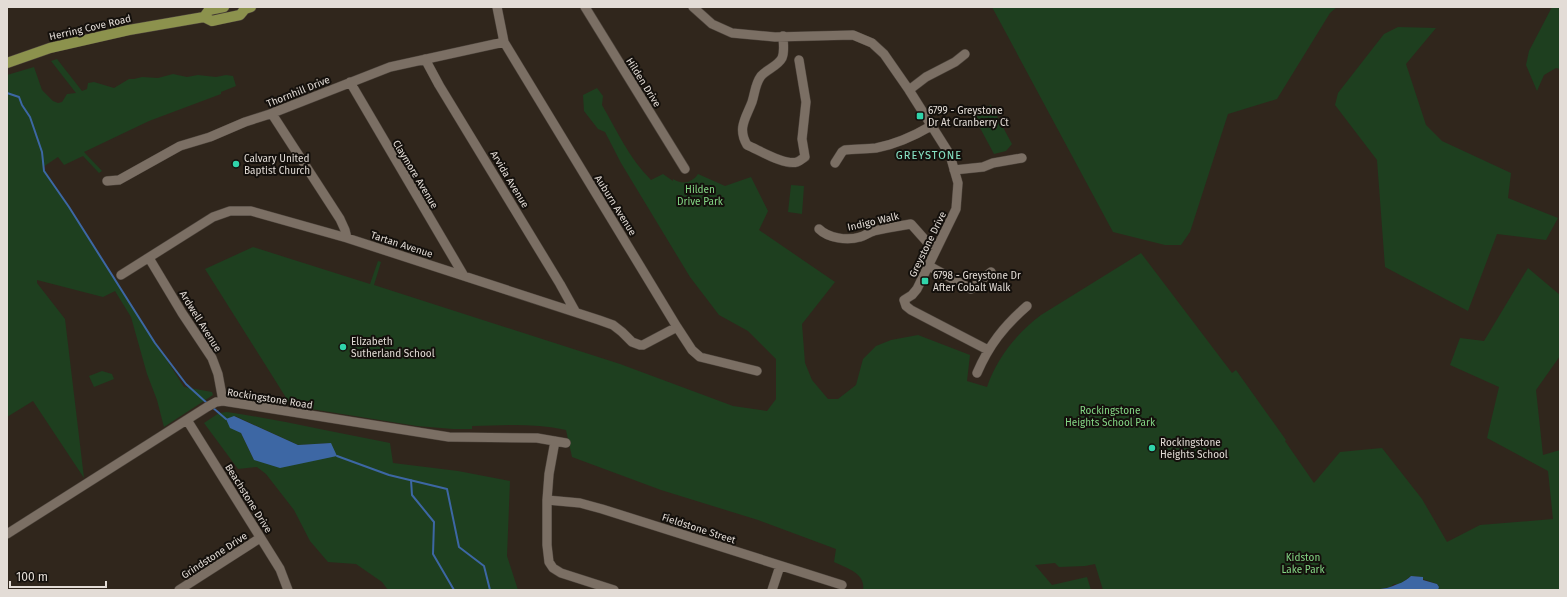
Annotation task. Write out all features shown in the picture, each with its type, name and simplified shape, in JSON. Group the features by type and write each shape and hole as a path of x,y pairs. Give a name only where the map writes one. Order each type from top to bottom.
{"main road":[{"name":"Herring Cove Road","path":"7,63 50,48 224,7"},
{"name":"Herring Cove Road","path":"203,12 212,20 240,15 246,8"}],"street":[{"name":"Auburn Avenue","path":"497,7 504,42 677,328 692,350 700,357 758,371"},
{"name":"Hilden Drive","path":"585,7 685,169"},
{"name":"Greystone Drive","path":"693,7 708,22 729,32 747,35 783,36 854,35 865,39 876,46 884,54 909,90 950,155 958,183 956,209 917,289 912,295 904,300 906,306 910,310 988,350"},
{"path":"783,36 782,57 778,63 764,74 757,84 744,118 743,134 747,145 780,160 792,162 797,162 805,157 802,139 806,102 799,60"},
{"name":"Thornhill Drive","path":"107,182 119,180 180,146 210,137 245,122 272,114 390,67 504,42"},
{"path":"909,90 926,77 955,62 965,54"},
{"name":"Arvida Avenue","path":"425,59 439,85 560,284 574,311"},
{"name":"Claymore Avenue","path":"350,82 464,276"},
{"path":"272,114 340,219 347,238"},
{"path":"835,163 845,150 876,148 910,137 931,126"},
{"path":"954,170 984,167 993,163 1022,158"},
{"name":"Tartan Avenue","path":"120,275 213,217 236,211 251,211 347,238 574,311 613,325 630,341 638,345 643,345 677,328"},
{"name":"Indigo Walk","path":"819,229 824,233 837,238 853,239 862,237 872,231 911,224 927,242 937,247"},
{"name":"Ardwell Avenue","path":"149,258 182,313 212,358 218,374 224,401"},
{"path":"929,266 971,289 991,272"},
{"path":"977,373 988,350 1003,329 1027,306"},
{"name":"Rockingstone Road","path":"7,534 187,420 212,405 224,401 449,437 537,438 566,443"},
{"name":"Beachstone Drive","path":"187,420 280,569 288,590"},
{"path":"555,441 549,474 547,500 547,545 548,557 551,565 561,573 614,590"},
{"name":"Fieldstone Street","path":"547,500 580,503 602,509 842,586"},
{"name":"Grindstone Drive","path":"178,590 260,538"},
{"path":"772,590 780,566"}],"green space":[{"path":"992,7 1337,7 1330,13 1277,99 1228,114 1190,232 1181,245 1165,245 1113,232"},
{"path":"1552,7 1560,7 1560,69 1556,68 1544,75 1537,91 1526,65 1529,51"},
{"path":"1398,27 1436,28 1406,64 1426,125 1442,141 1511,173 1508,198 1558,218 1546,240 1497,234 1468,311 1385,267 1377,160 1335,105 1338,93 1384,34"},
{"path":"57,59 82,91 87,89 88,83 94,82 114,88 129,79 142,77 158,78 173,74 187,77 198,75 216,77 226,75 233,76 236,86 221,92 221,94 149,121 84,152 102,171 99,173 83,156 64,165 58,157 43,167 184,387 212,392 213,395 164,427 131,317 115,291 103,297 37,280 37,283 65,319 84,478 33,401 7,417 7,75 34,67 42,90 53,101 58,103 62,102 67,94 76,93 51,61"},
{"path":"597,88 603,96 602,105 624,144 636,163 651,180 663,174 673,181 673,179 680,182 687,182 696,177 698,174 725,186 751,177 768,211 759,230 835,282 802,324 805,363 812,380 828,399 838,399 856,385 863,359 876,346 891,340 918,335 970,355 967,381 987,387 996,366 1008,347 1032,322 1141,253 1232,373 1236,370 1286,440 1285,441 1314,483 1340,452 1382,448 1422,499 1447,542 1480,525 1553,519 1548,471 1487,438 1499,387 1450,365 1460,338 1484,341 1528,268 1560,295 1560,356 1536,390 1543,455 1560,450 1560,590 1438,590 1439,587 1437,584 1423,579 1422,577 1411,576 1400,584 1394,584 1390,587 1377,590 1103,590 1095,564 1059,567 1055,563 1035,565 1052,585 1087,577 1091,590 863,590 863,584 858,575 834,562 836,549 758,520 661,490 572,457 566,430 543,426 519,425 472,426 472,429 417,426 311,409 311,407 290,404 205,269 253,247 370,284 378,261 381,262 374,285 620,364 733,406 767,411 776,399 776,359 748,331 719,315 690,277 621,163 605,132 598,129 584,111 583,95"},
{"path":"991,105 1012,144 1006,151 994,154 972,113"},
{"path":"791,185 804,186 802,214 788,212"},
{"path":"102,371 112,374 114,379 94,387 89,376"},
{"path":"227,412 268,419 390,443 393,463 458,471 510,481 507,556 518,590 388,590 382,582 356,564 328,562 310,541 294,510 266,474 257,467 238,469 204,423 219,413","holes":["235,416 298,445 331,443 254,460 241,433"]}],"water":[{"path":"234,416 298,445 331,443 337,456 280,468 254,460 241,433 230,428 226,419"},
{"path":"1411,576 1423,577 1423,580 1437,584 1439,587 1438,590 1377,590 1399,584"}],"waterway":[{"path":"7,93 19,97 22,105 30,117 42,152 44,171 69,207 155,343 186,384 208,404"},
{"path":"212,407 226,419"},
{"path":"337,456 389,475 447,489 459,547 484,566 490,590"},
{"path":"411,480 412,495 434,522 433,554 454,590"}],"place":[{"name":"6799 - Greystone Dr At Cranberry Ct","path":"920,116"},
{"name":"Calvary United Baptist Church","path":"236,164"},
{"name":"6798 - Greystone Dr After Cobalt Walk","path":"925,281"},
{"name":"Elizabeth Sutherland School","path":"343,347"},
{"name":"Rockingstone Heights School","path":"1152,448"}],"district":[{"name":"GREYSTONE","path":"929,155"}],"park label":[{"name":"Hilden Drive Park","path":"700,194"},
{"name":"Rockingstone Heights School Park","path":"1110,416"},
{"name":"Kidston Lake Park","path":"1303,562"}]}
